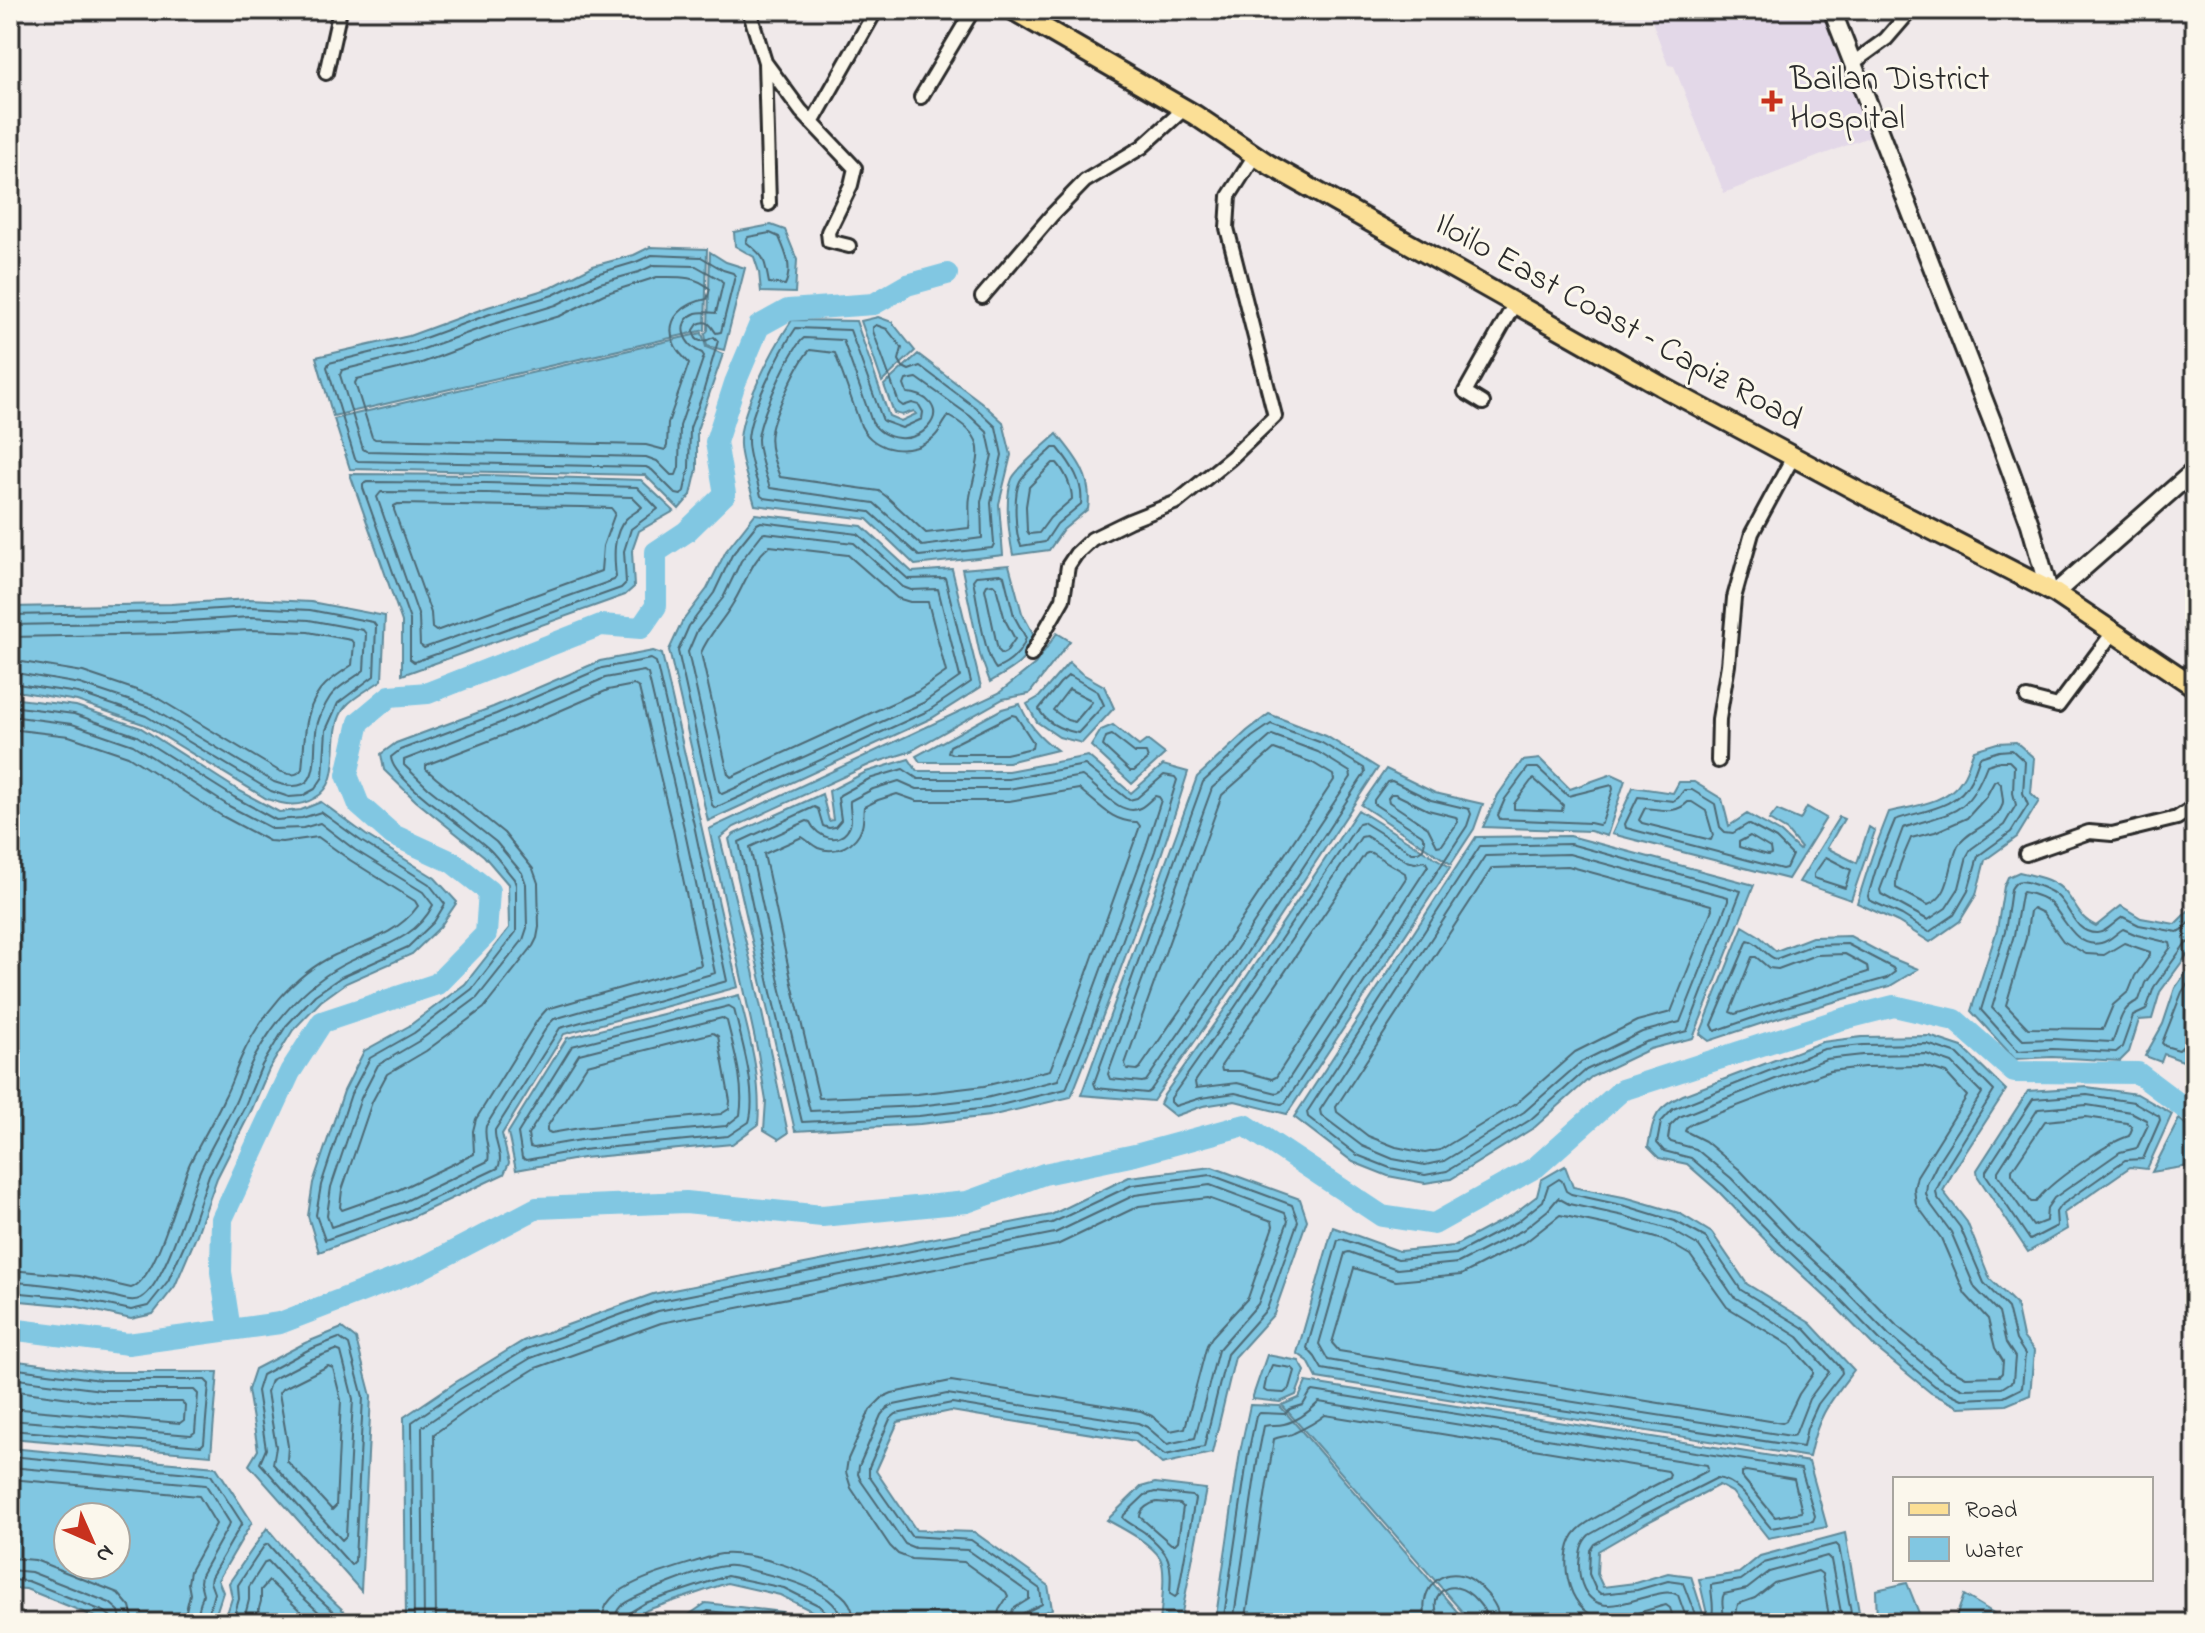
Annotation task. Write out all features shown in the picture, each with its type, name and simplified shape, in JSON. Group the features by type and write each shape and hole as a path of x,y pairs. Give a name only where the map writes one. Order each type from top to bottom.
{"main road":[{"name":"Iloilo East Coast – Capiz Road","path":"1013,10 1184,109 1255,155 1515,303 1793,457 2052,592 2195,687"},
{"path":"1832,10 1996,431 2052,592 2195,470"}],"street":[{"path":"326,73 340,10"},
{"path":"749,10 765,62 769,204"},
{"path":"812,123 876,10"},
{"path":"921,97 973,10"},
{"path":"1853,63 1886,39 1911,10"},
{"path":"765,62 812,123 855,168 851,185 828,232 829,241 849,246"},
{"path":"982,297 1085,181 1142,147 1184,109"},
{"path":"1031,655 1063,599 1068,566 1076,554 1092,539 1177,502 1231,458 1275,416 1227,228 1229,196 1255,155"},
{"path":"1483,403 1465,392 1515,303"},
{"path":"1718,761 1719,719 1734,598 1752,533 1793,457"},
{"path":"2027,698 2058,706 2114,631"},
{"path":"2026,854 2089,832 2112,834 2177,818 2195,806"}],"shaded area":[{"name":"Bailan District Hospital","path":"1648,10 1821,10 1871,136 1724,193 1674,66 1668,65"}],"water":[{"path":"771,225 785,230 797,260 795,293 761,292 754,257 735,246 734,232"},
{"path":"650,247 707,249 705,330 333,416 316,357 409,336 550,288 593,266 634,255"},
{"path":"710,252 726,262 745,268 724,350 707,346 705,334 708,330"},
{"path":"878,317 892,322 915,351 882,382 861,321"},
{"path":"792,320 856,321 889,416 901,421 916,414 914,411 902,415 894,413 884,385 918,354 1003,422 1011,455 999,504 1003,555 915,565 867,519 755,505 742,460 741,432 758,381"},
{"path":"702,333 706,347 723,354 697,430 697,469 691,495 679,509 645,475 350,469 334,419"},
{"path":"1057,434 1085,477 1088,509 1063,530 1049,550 1013,555 1008,507 1012,479"},
{"path":"350,474 641,480 674,511 639,531 632,551 634,587 625,595 402,675 402,622"},
{"path":"755,514 862,526 912,572 952,569 981,687 932,718 708,821 669,650 682,622 707,589 726,551"},
{"path":"1009,565 1022,613 1035,637 1023,659 990,682 980,655 962,569"},
{"path":"249,599 311,602 385,616 382,680 346,706 336,729 330,780 325,790 309,801 291,804 267,799 143,724 77,701 10,690 10,607"},
{"path":"1057,633 1070,641 1029,694 1003,699 909,752 871,764 734,827 720,838 788,1133 779,1139 764,1130 766,1101 758,1053 709,829 999,693 1035,664"},
{"path":"653,651 662,654 738,987 564,1034 502,1134 509,1163 504,1174 408,1219 319,1252 308,1216 313,1183 344,1091 364,1051 409,1026 465,984 509,928 508,884 484,856 416,801 384,770 381,754 396,743 493,707 600,661"},
{"path":"1069,662 1104,686 1114,708 1082,743 1059,737 1037,722 1027,704 1039,697"},
{"path":"10,698 76,706 141,728 238,790 279,812 301,810 321,802 366,835 435,878 457,902 440,927 412,954 346,983 321,1001 293,1030 269,1069 217,1178 175,1286 153,1314 131,1319 74,1306 10,1300"},
{"path":"1020,704 1035,730 1057,750 1008,762 920,762 916,756 1002,709"},
{"path":"1269,714 1326,736 1378,768 1237,981 1153,1101 1081,1095 1197,777"},
{"path":"1113,725 1139,746 1147,740 1165,754 1132,784 1091,746 1101,730"},
{"path":"2016,742 2034,758 2031,793 2039,801 2017,837 1985,860 1976,895 1960,921 1930,942 1898,922 1857,903 1889,812 1930,802 1948,793 1964,776 1974,750 1997,743"},
{"path":"1088,756 1131,793 1163,765 1188,772 1133,936 1071,1097 990,1116 920,1124 795,1131 729,839 822,794 829,821 833,820 829,791 866,772 909,759 917,771 1008,771"},
{"path":"1540,759 1570,789 1612,774 1625,780 1607,836 1590,831 1483,827 1498,795 1522,761"},
{"path":"1386,769 1435,793 1483,804 1474,829 1451,864 1361,805"},
{"path":"1679,782 1694,782 1722,799 1729,826 1747,814 1781,833 1799,850 1801,848 1787,831 1769,820 1777,810 1800,820 1807,807 1826,818 1788,879 1612,834 1633,787 1673,793"},
{"path":"1358,810 1450,867 1287,1114 1235,1101 1203,1106 1175,1116 1160,1104 1164,1095"},
{"path":"1839,817 1844,819 1827,848 1857,863 1869,827 1875,831 1851,900 1799,882"},
{"path":"1570,836 1754,885 1693,1038 1650,1049 1591,1077 1535,1127 1451,1179 1425,1183 1388,1176 1353,1162 1294,1117 1476,837"},
{"path":"2019,872 2056,884 2082,916 2096,926 2121,906 2141,918 2175,924 2192,907 2195,908 2195,944 2160,992 2152,1019 2139,1020 2129,1052 2120,1061 2052,1057 2015,1059 1971,1011 1997,930 2004,886 2008,877"},
{"path":"1743,926 1776,951 1812,937 1850,936 1918,969 1890,986 1709,1041 1700,1034"},
{"path":"2195,960 2195,1043 2183,1061 2164,1054 2161,1062 2145,1056 2163,1024 2175,988"},
{"path":"739,995 757,1076 758,1125 732,1144 583,1158 516,1170 508,1133 567,1038"},
{"path":"1929,1036 1962,1047 2006,1090 1943,1191 1967,1222 1990,1279 2016,1304 2023,1337 2034,1351 2030,1395 2006,1405 1959,1407 1931,1393 1876,1348 1687,1164 1659,1158 1648,1147 1657,1115 1666,1105 1683,1095 1822,1042 1862,1037"},
{"path":"2087,1087 2137,1094 2172,1114 2147,1169 2130,1167 2064,1213 2067,1229 2028,1252 1978,1177 1977,1170 2028,1091"},
{"path":"2179,1119 2195,1132 2195,1165 2152,1172"},
{"path":"1565,1166 1573,1187 1628,1198 1679,1213 1712,1233 1747,1284 1810,1323 1854,1370 1826,1410 1816,1430 1809,1457 1317,1378 1308,1361 1297,1353 1333,1227 1399,1251 1454,1246 1512,1215 1537,1196 1541,1180"},
{"path":"1212,1167 1300,1199 1307,1220 1274,1314 1235,1357 1212,1453 1162,1464 1135,1441 951,1411 898,1422 876,1471 916,1530 974,1532 1048,1585 1052,1609 1019,1623 828,1623 814,1612 780,1595 727,1583 647,1610 627,1623 406,1623 404,1417 523,1341 653,1294 1051,1215 1129,1177"},
{"path":"342,1328 356,1339 371,1396 361,1591 249,1465 258,1450 248,1390 255,1369"},
{"path":"1267,1355 1299,1361 1305,1371 1296,1395 1280,1402 1252,1399"},
{"path":"10,1360 102,1372 218,1372 211,1455 10,1438"},
{"path":"1306,1382 1809,1462 1827,1527 1768,1538 1732,1492 1719,1485 1598,1551 1597,1574 1603,1587 1635,1583 1668,1573 1691,1576 1706,1623 1472,1623 1282,1405 1299,1398"},
{"path":"1250,1405 1280,1406 1467,1623 1215,1623 1240,1452"},
{"path":"10,1448 216,1467 252,1522 218,1580 223,1592 213,1623 107,1623 26,1589 10,1588"},
{"path":"1155,1483 1206,1489 1180,1623 1160,1623 1163,1580 1162,1564 1156,1552 1107,1520 1141,1487"},
{"path":"267,1528 307,1576 345,1612 342,1623 224,1623 232,1598 229,1583"},
{"path":"1845,1533 1861,1623 1709,1623 1699,1579 1739,1573 1760,1556"},
{"path":"1907,1583 1923,1623 1877,1623 1876,1590"},
{"path":"1964,1595 2010,1623 1954,1623"},
{"path":"706,1603 782,1612 797,1623 677,1623"}],"waterway":[{"path":"230,1330 221,1272 222,1219 290,1072 322,1022 437,984 486,934 489,891 452,862 393,835 359,805 347,775 359,722 390,696 428,693 601,625 641,628 656,606 656,552 686,532 725,494 716,442 735,383 759,326 788,310 874,304 907,285 947,274"},
{"path":"10,1329 128,1344 280,1323 418,1270 537,1208 686,1202 822,1216 967,1202 1044,1174 1135,1155 1245,1125 1382,1216 1434,1224 1536,1167 1622,1090 1839,1020 1894,1006 1955,1020 2014,1072 2138,1073 2195,1116"}],"place":[{"name":"Bailan District Hospital","path":"1772,101"}]}
